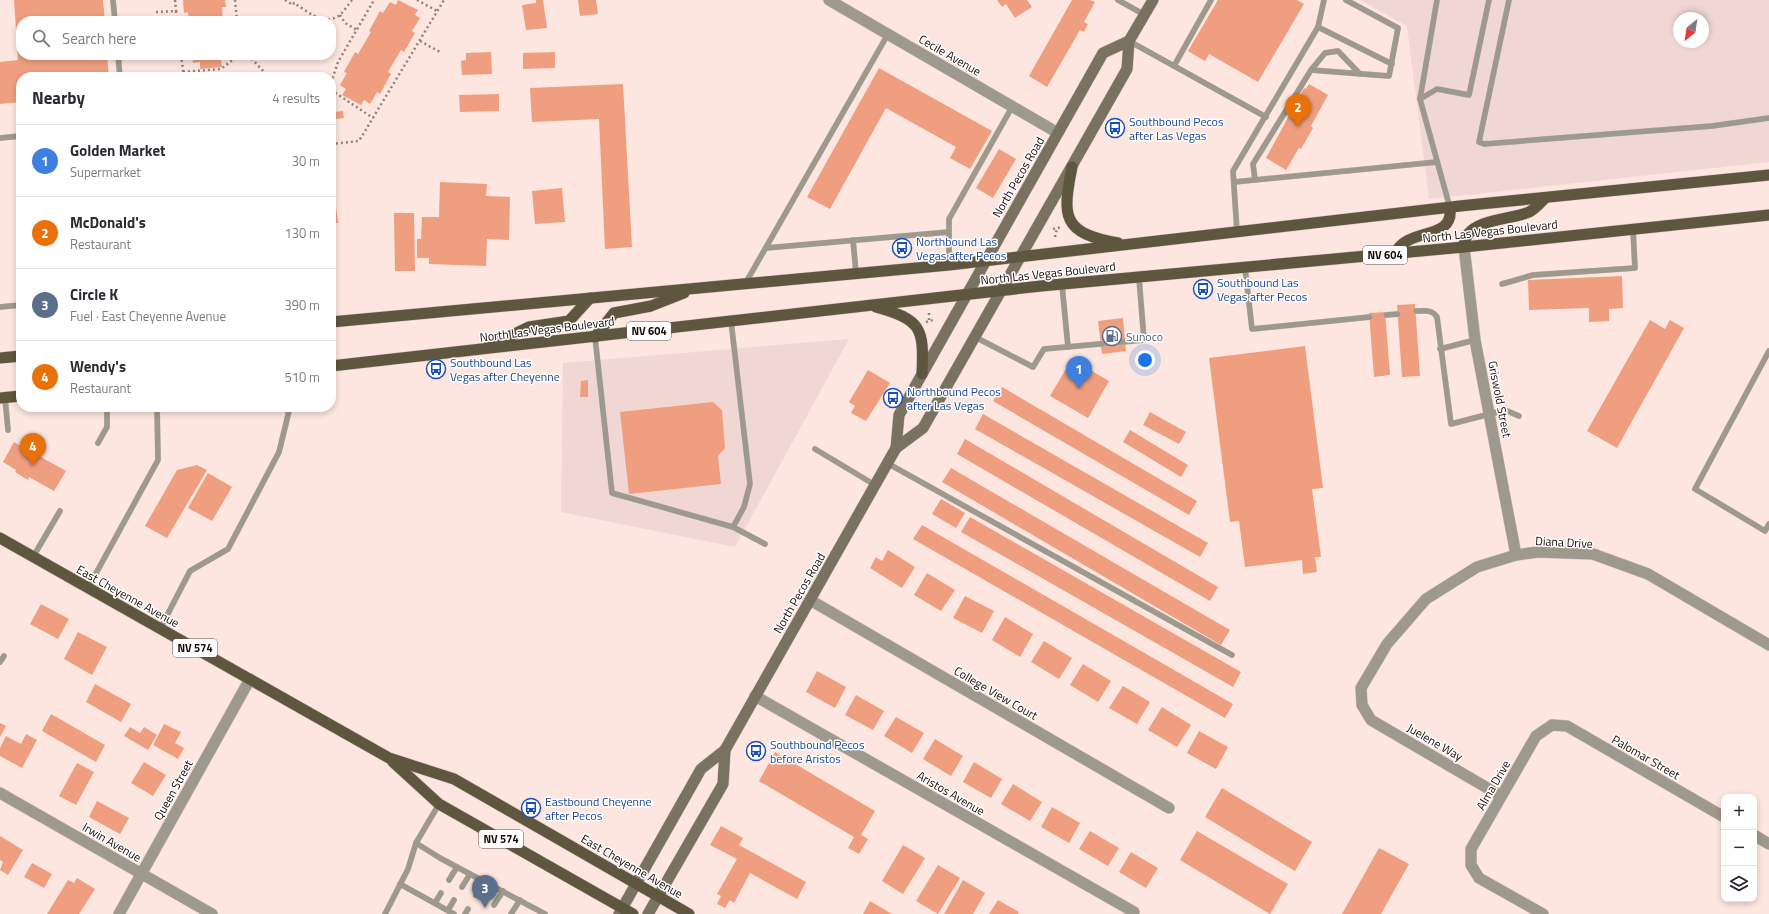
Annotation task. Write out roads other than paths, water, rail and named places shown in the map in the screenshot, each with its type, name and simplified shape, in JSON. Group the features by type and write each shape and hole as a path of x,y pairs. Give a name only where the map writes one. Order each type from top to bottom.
{"main road":[{"name":"North Pecos Road","path":"620,911 700,769 725,750 896,448 923,428 1127,69 1129,41 1153,0"},
{"name":"North Pecos Road","path":"896,448 899,415 1103,53 1129,41"},
{"path":"1072,167 1066,200 1068,216 1074,226 1085,233 1104,240 1130,245"},
{"name":"North Las Vegas Boulevard","path":"336,322 949,265 1450,208 1769,175"},
{"path":"1464,247 1464,240 1471,230 1491,221 1502,220 1530,212 1545,198"},
{"path":"1395,254 1398,246 1410,238 1442,229 1450,219 1450,208"},
{"name":"North Las Vegas Boulevard","path":"336,365 1001,291 1395,254 1769,215"},
{"path":"595,337 614,313 651,306 700,288"},
{"path":"482,350 529,327 569,321 590,298"},
{"path":"870,305 898,313 910,320 916,327 923,340 922,374"},
{"path":"0,358 16,356"},
{"path":"2,398 16,397"},
{"name":"East Cheyenne Avenue","path":"0,538 389,758 454,779 689,914"},
{"name":"North Pecos Road","path":"648,914 723,784 725,750"},
{"name":"East Cheyenne Avenue","path":"389,758 439,804 620,911 633,914"}],"street":[{"name":"Cecile Avenue","path":"829,0 1058,133"},
{"name":"Griswold Street","path":"1464,247 1475,340 1516,555"},
{"name":"Diana Drive","path":"1362,705 1361,688 1387,644 1426,599 1477,567 1516,555 1538,552 1593,554 1648,574 1769,644"},
{"name":"College View Court","path":"810,600 1169,808"},
{"name":"Queen Street","path":"120,914 250,679"},
{"name":"Aristos Avenue","path":"755,696 1134,912"},
{"name":"Juelene Way","path":"1362,705 1371,720 1502,796"},
{"name":"Alma Drive","path":"1542,914 1479,878 1471,865 1472,849 1536,736 1552,725"},
{"name":"Palomar Street","path":"1552,725 1567,726 1721,815"},
{"name":"Irwin Avenue","path":"0,793 212,914"},
{"path":"1757,837 1769,844"}],"lane":[{"path":"113,0 115,16"},
{"path":"1118,0 1145,15"},
{"path":"1174,66 1211,0"},
{"path":"1237,232 1233,171 1318,27 1324,0"},
{"path":"1311,70 1390,76 1398,28 1346,0"},
{"path":"1436,0 1420,99 1450,208"},
{"path":"1420,99 1437,89 1469,95 1489,0"},
{"path":"1509,0 1479,142 1484,144 1712,126 1769,118"},
{"path":"1318,27 1392,64"},
{"path":"745,284 888,34"},
{"path":"1129,41 1266,117"},
{"path":"1255,180 1253,164 1311,70 1325,53 1338,51 1360,74"},
{"path":"118,60 120,72"},
{"path":"949,265 949,219 1012,107"},
{"path":"0,138 16,136"},
{"path":"1234,182 1438,162"},
{"path":"1502,284 1533,275 1635,268 1634,230"},
{"path":"766,248 949,232"},
{"path":"853,240 856,273"},
{"path":"1245,268 1252,329 1370,317"},
{"path":"975,337 1033,367 1044,349 1144,340 1139,278"},
{"path":"1062,285 1068,347"},
{"path":"0,307 16,305"},
{"path":"1416,312 1430,311 1435,313 1451,424 1489,413 1506,410 1519,416"},
{"path":"1386,315 1398,314"},
{"path":"731,321 750,484 744,507 734,528"},
{"path":"595,337 612,493 734,528 765,544"},
{"path":"1440,349 1475,340"},
{"path":"1769,351 1695,489 1767,533 1769,524"},
{"path":"2,398 8,430"},
{"path":"98,443 107,427 107,412"},
{"path":"88,588 158,460 157,412"},
{"path":"160,629 190,571 228,549 279,452 289,412"},
{"path":"815,449 875,485"},
{"path":"887,463 1232,655"},
{"path":"33,557 60,511"},
{"path":"0,662 4,656"},
{"path":"385,914 408,869 416,843 439,804"},
{"path":"416,843 457,868 545,914"},
{"path":"449,880 457,868"},
{"path":"462,887 470,874"},
{"path":"476,895 484,881"},
{"path":"400,884 454,914"},
{"path":"494,905 502,891"},
{"path":"435,903 441,893"},
{"path":"448,910 454,900"},
{"path":"511,914 520,900"},
{"path":"531,914 534,908"}],"place":[{"name":"McDonald's","path":"1298,127"},
{"name":"Southbound Pecos after Las Vegas","path":"1115,128"},
{"name":"Northbound Las Vegas after Pecos","path":"902,248"},
{"name":"Southbound Las Vegas after Pecos","path":"1203,289"},
{"name":"Sunoco","path":"1112,336"},
{"name":"Southbound Las Vegas after Cheyenne","path":"436,369"},
{"name":"Golden Market","path":"1079,389"},
{"name":"Northbound Pecos after Las Vegas","path":"893,398"},
{"name":"Wendy's","path":"33,466"},
{"name":"Southbound Pecos before Aristos","path":"756,751"},
{"name":"Eastbound Cheyenne after Pecos","path":"531,808"},
{"name":"Circle K","path":"485,908"}]}
